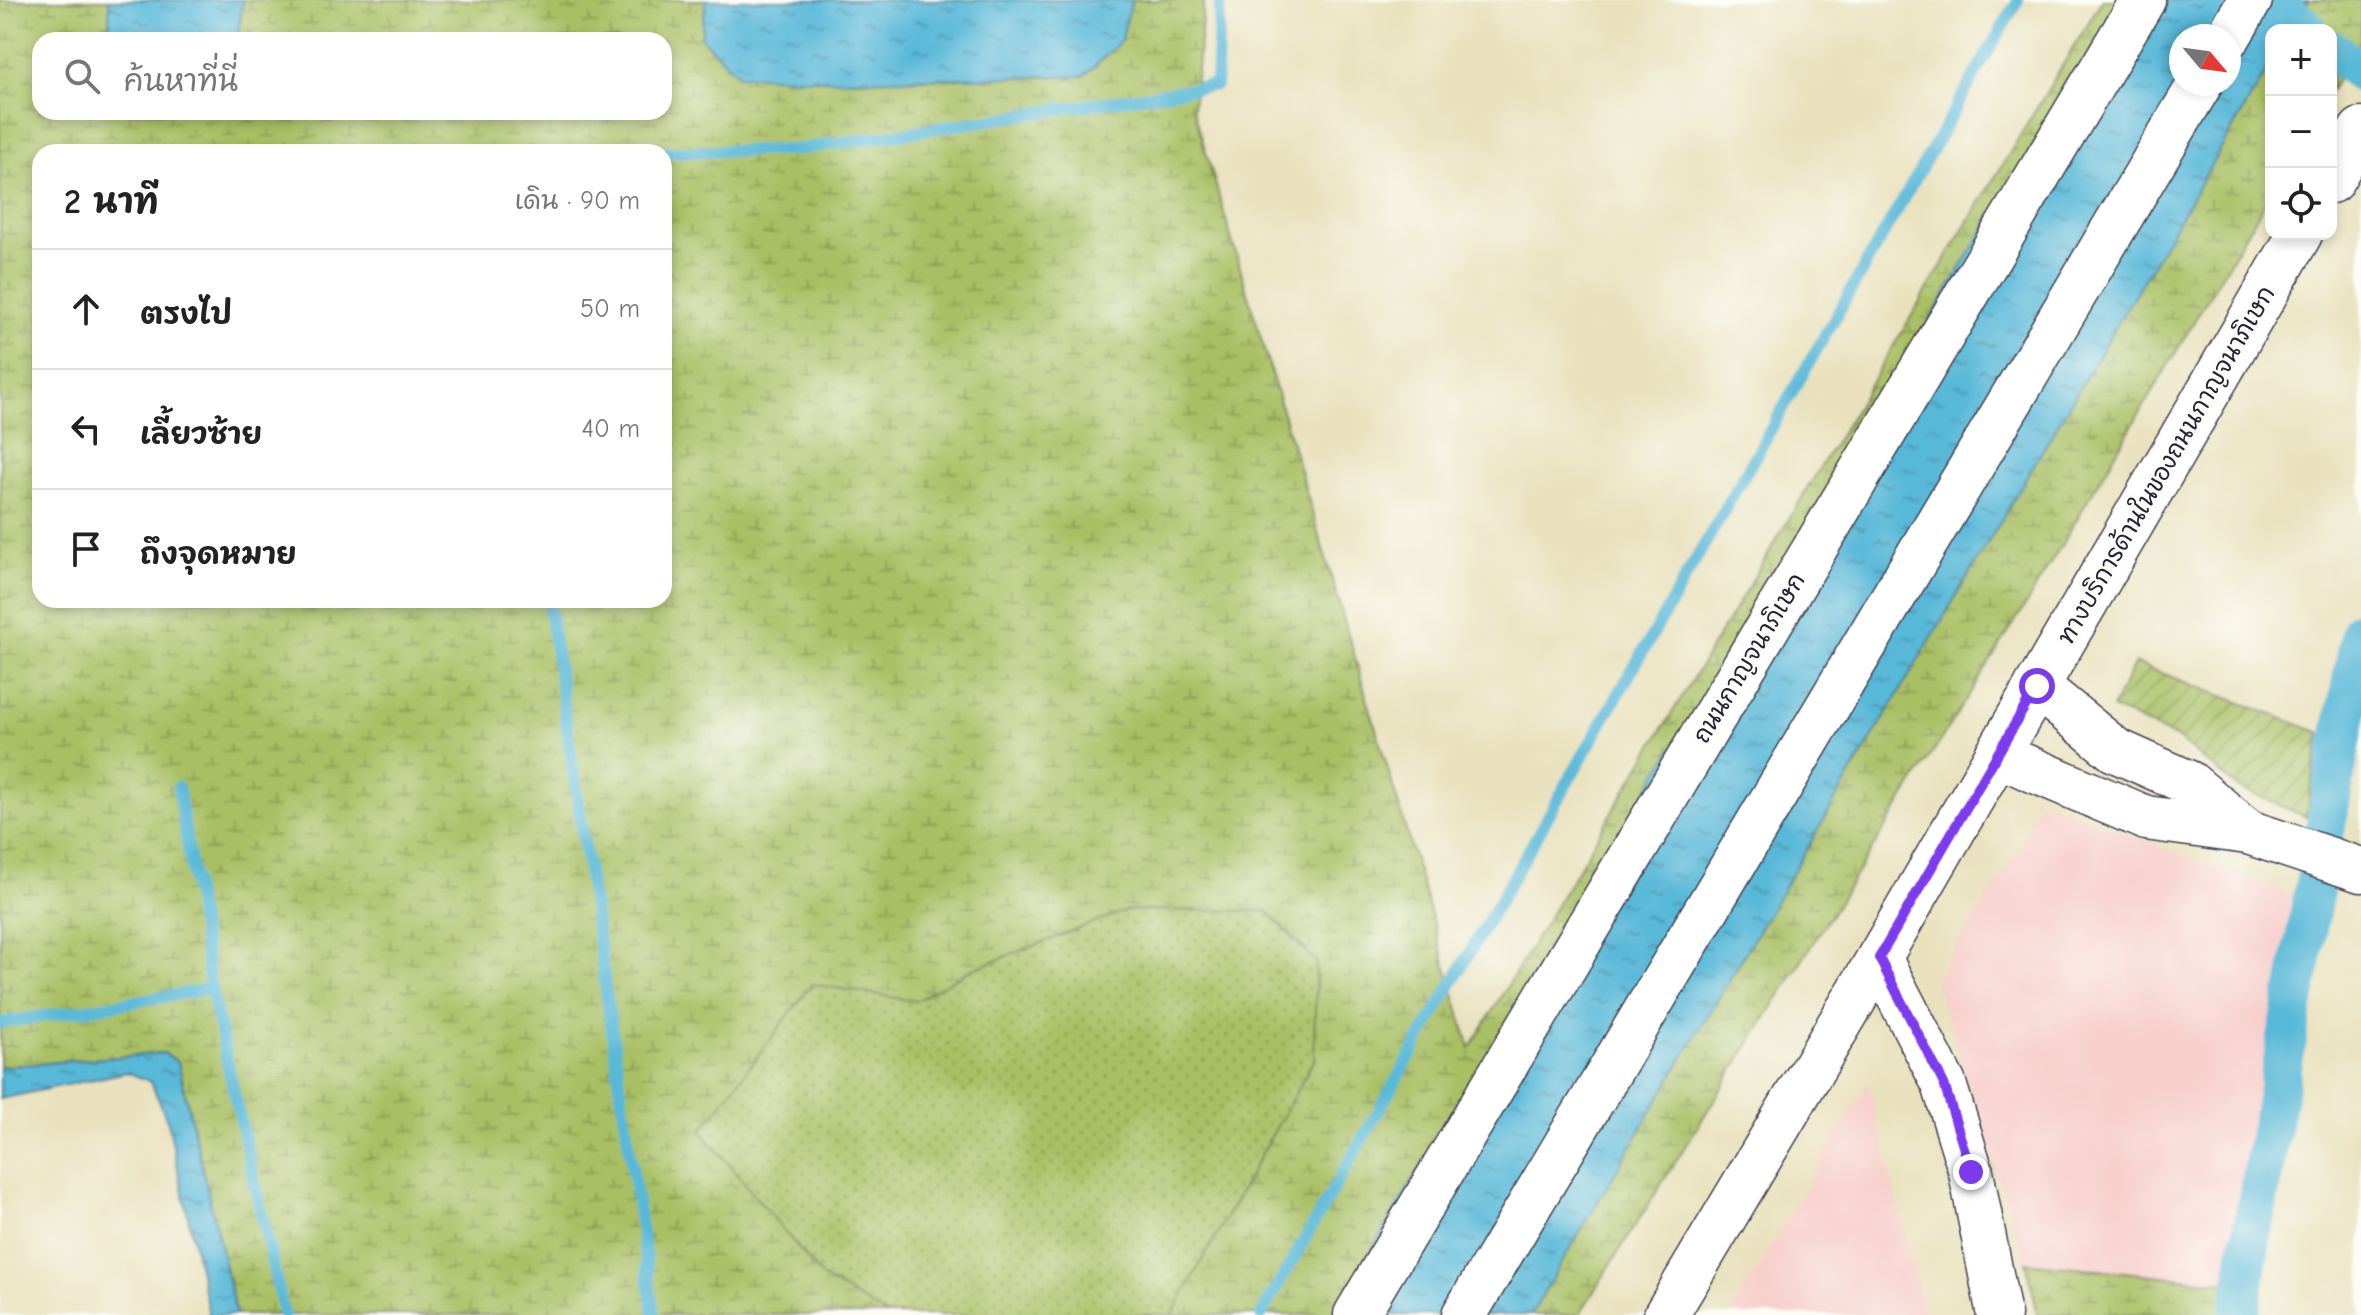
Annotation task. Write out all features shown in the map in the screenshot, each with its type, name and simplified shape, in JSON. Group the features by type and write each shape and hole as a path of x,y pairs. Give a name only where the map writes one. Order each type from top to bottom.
{"main road":[{"name":"ถนนกาญจนาภิเษก","path":"1356,1315 2143,0"},
{"path":"2236,24 2250,0"},
{"path":"1464,1315 2193,96"},
{"path":"2337,171 2361,130"},
{"name":"ทางบริการด้านในของถนนกาญจนาภิเษก","path":"1666,1315 1879,958 2297,240"},
{"path":"2037,686 2115,750 2189,783 2248,832"},
{"path":"1998,755 2146,818 2248,832 2361,870"},
{"path":"1879,958 1944,1084 1971,1172 1999,1315"}],"shaded area":[{"path":"2038,800 2299,898 2230,1283 2026,1262 1934,980 2019,849"},
{"path":"1868,1081 1924,1315 1729,1315"}],"green space":[{"path":"0,0 109,0 110,32 32,32 32,120 672,120 672,32 238,32 243,0 706,0 701,38 738,74 831,80 1084,76 1121,41 1132,0 1204,0 1193,108 1470,1048 2102,0 2361,0 2361,40 2337,80 2337,24 2265,24 2265,202 2028,601 1579,1315 1172,1315 1314,1060 1316,961 1267,911 1127,910 968,971 915,1001 812,984 701,1131 823,1278 886,1315 236,1315 178,1062 164,1053 0,1067"},
{"path":"2135,663 2321,733 2306,817 2237,787 2176,737 2112,708"},
{"path":"1127,910 1267,911 1316,961 1314,1060 1172,1315 886,1315 823,1278 701,1131 812,984 915,1001 968,971"},
{"path":"2026,1262 2230,1283 2227,1315 2038,1315"}],"water":[{"path":"109,0 243,0 238,32 110,32"},
{"path":"706,0 1132,0 1121,41 1084,76 831,80 738,75 701,38"},
{"path":"2122,0 2309,0 2295,24 2265,24 2265,74 1531,1315 1332,1315"},
{"path":"164,1053 178,1062 236,1315 209,1315 168,1122 151,1082 127,1072 0,1099 0,1067"}],"waterway":[{"path":"672,152 794,150 1216,85 1220,0"},
{"path":"1261,1315 2018,0"},
{"path":"2271,0 2301,24"},
{"path":"2337,54 2361,73"},
{"path":"549,608 654,1315"},
{"path":"2240,1315 2247,1260 2361,631"},
{"path":"178,787 211,989 284,1315"},
{"path":"0,1023 211,989"}],"route":[{"path":"1971,1172 1944,1084 1879,958 2037,686"}]}
